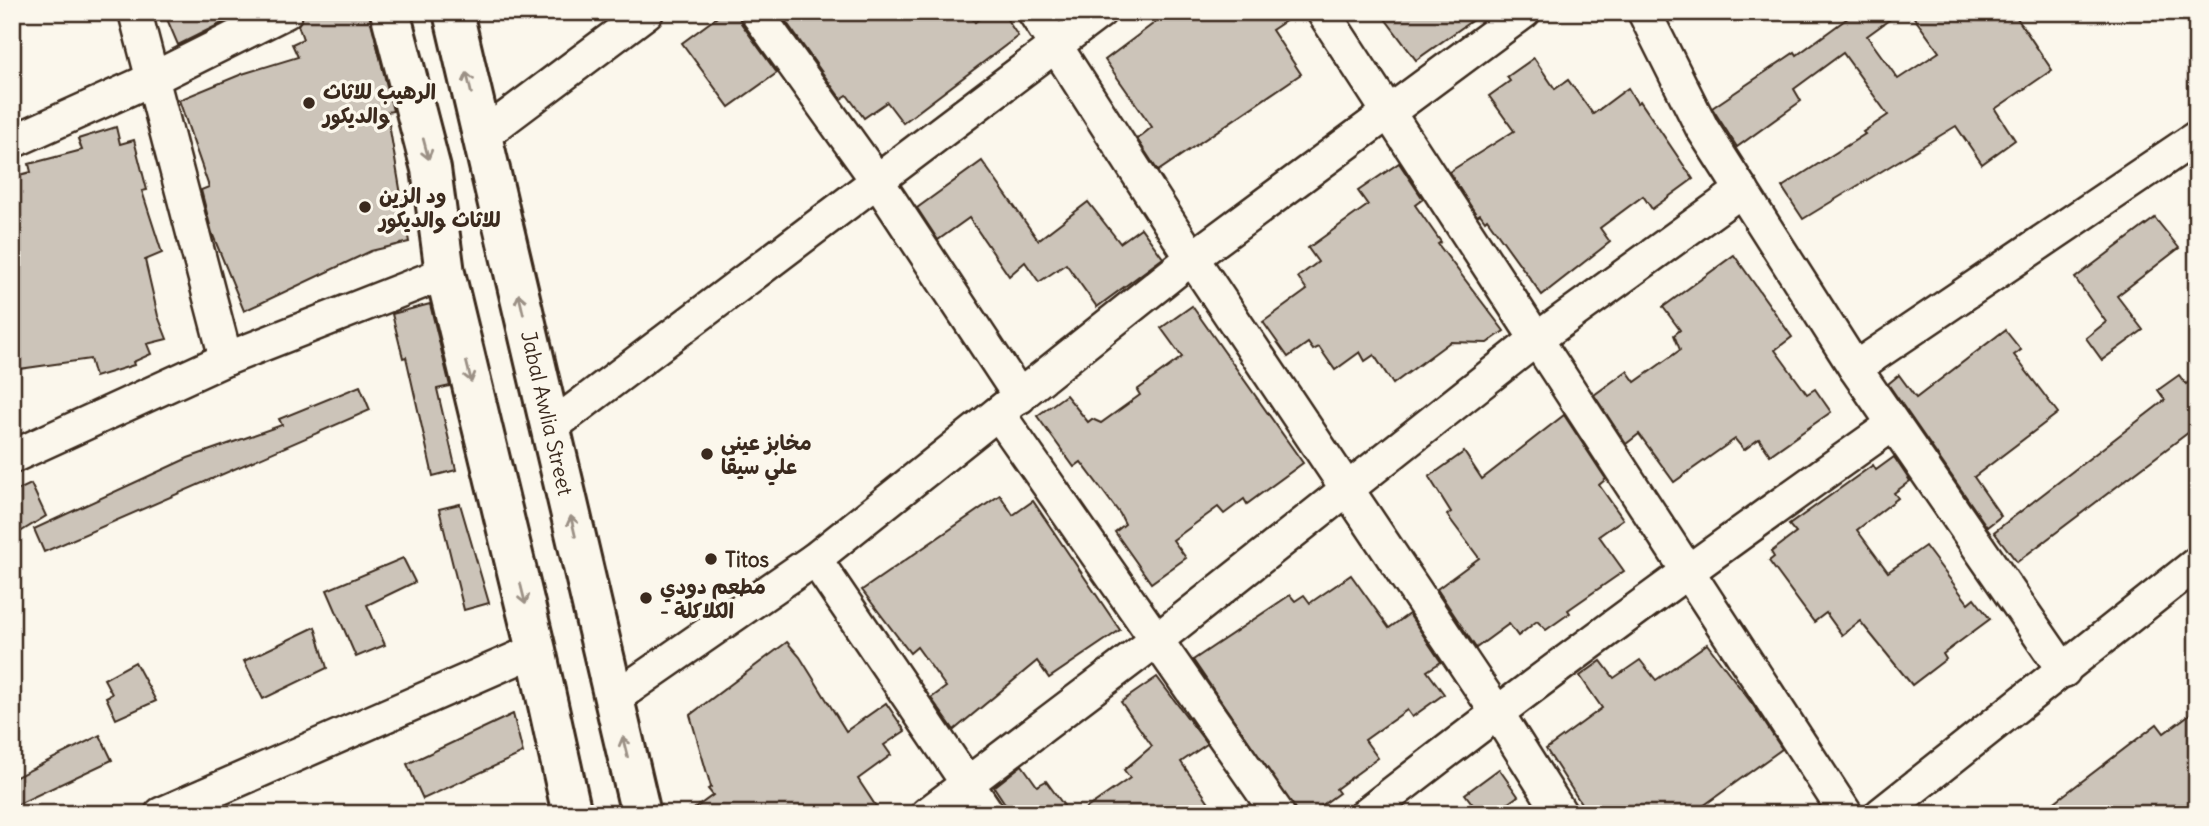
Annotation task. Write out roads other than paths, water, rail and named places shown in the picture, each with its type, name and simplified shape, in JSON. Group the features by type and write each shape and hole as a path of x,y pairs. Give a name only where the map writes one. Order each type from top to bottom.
{"main road":[{"path":"390,12 431,169 445,273 536,650 572,814"},
{"name":"Jabal Awlia Street","path":"453,12 641,814"}],"street":[{"path":"135,12 226,359"},
{"path":"12,142 152,79 286,12"},
{"path":"482,136 647,12"},
{"path":"756,12 878,182 1009,405 1158,639 1278,814"},
{"path":"1034,12 1192,258 1496,711 1561,814"},
{"path":"550,428 1100,12"},
{"path":"1322,12 1534,341 1688,569 1846,814"},
{"path":"613,699 815,559 1192,258 1524,12"},
{"path":"1644,12 1702,128 1892,425 2064,671"},
{"path":"1855,368 2197,137"},
{"path":"927,814 1158,639 1534,341 1742,190"},
{"path":"12,457 226,359 445,273"},
{"path":"1366,814 1496,711 1688,569 1892,425"},
{"path":"815,559 988,814"},
{"path":"1881,814 2197,564"},
{"path":"162,814 536,650"}],"place":[{"name":"الرهيب للاثاث والديكور","path":"309,103"},
{"name":"ود الزين للاثاث والديكور","path":"365,207"},
{"name":"مخابز عيني علي سيقا","path":"707,454"},
{"name":"Titos","path":"711,559"},
{"name":"مطعم دودي - الكلاكلة","path":"646,598"}]}
